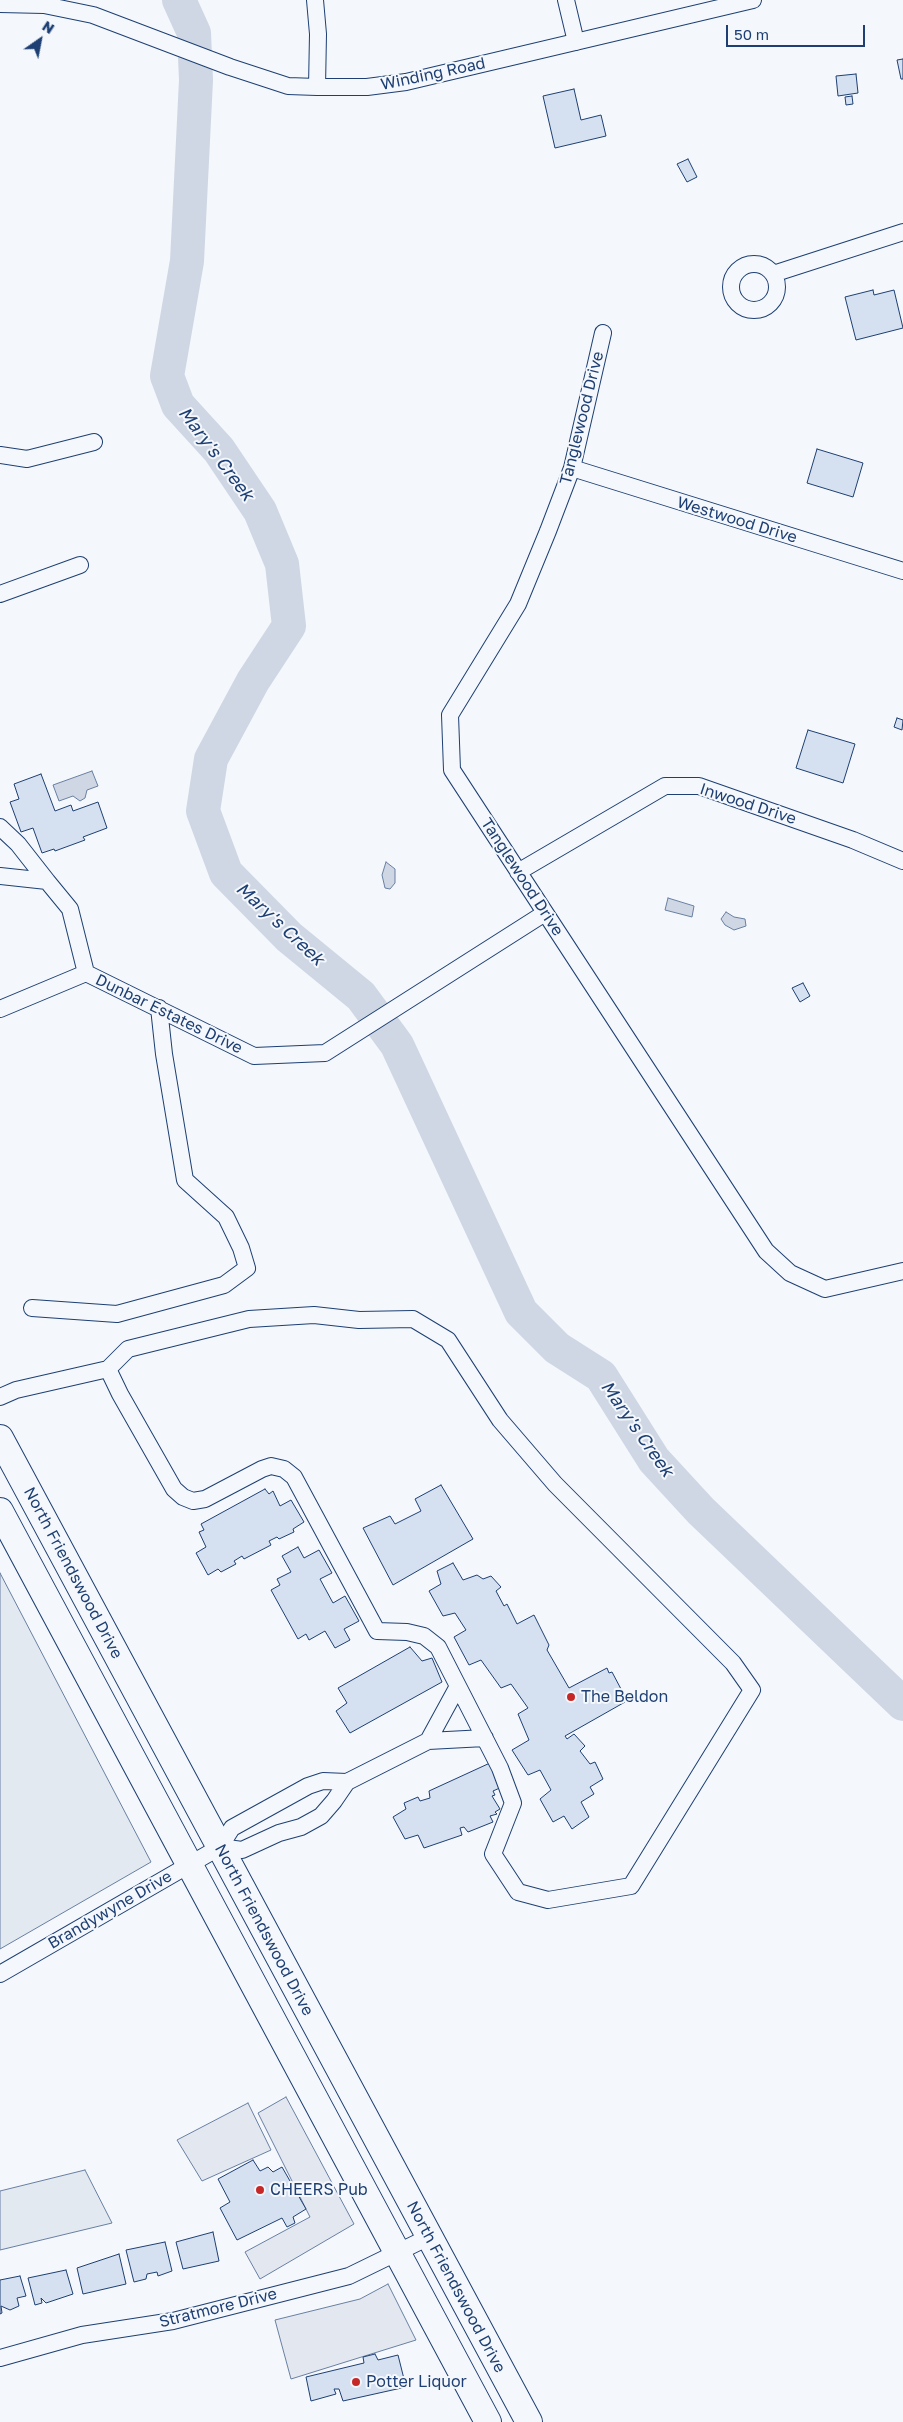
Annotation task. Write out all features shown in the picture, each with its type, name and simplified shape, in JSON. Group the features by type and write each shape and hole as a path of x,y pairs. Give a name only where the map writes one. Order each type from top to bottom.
{"main road":[{"name":"North Friendswood Drive","path":"0,1438 529,2422"},
{"path":"0,1511 488,2422"}],"street":[{"path":"315,0 318,34 317,87"},
{"path":"566,0 576,42"},
{"name":"Winding Road","path":"0,4 44,5 93,15 288,86 366,87 406,82 753,0"},
{"path":"774,274 903,232"},
{"name":"Tanglewood Drive","path":"603,334 572,468 518,604 450,715 452,770 766,1250 790,1273 825,1289 903,1271"},
{"path":"0,455 27,459 94,442"},
{"name":"Westwood Drive","path":"572,468 903,571"},
{"path":"0,594 80,565"},
{"name":"Inwood Drive","path":"518,872 665,786 699,786 853,840 903,861"},
{"path":"0,827 18,844 70,909 86,973"},
{"path":"0,876 47,881"},
{"name":"Dunbar Estates Drive","path":"0,1009 86,973 254,1056 325,1053 545,913"},
{"path":"32,1308 117,1314 224,1285 247,1268 241,1248 226,1217 185,1180 164,1054 159,1008"},
{"path":"0,1397 16,1390 108,1369 128,1349 249,1319 314,1315 359,1320 413,1319 448,1340 500,1420 555,1484 733,1663 752,1690 631,1886 548,1900 518,1892 493,1854 513,1803 500,1768 438,1647 424,1636 407,1632 377,1631 294,1477 284,1469 271,1466 205,1499 193,1501 183,1497 174,1489 120,1394 108,1369"},
{"path":"428,1741 458,1686"},
{"path":"347,1782 323,1781 308,1786 232,1828 220,1847 242,1850 279,1833 301,1828 321,1816 347,1782 428,1741 485,1738"},
{"name":"Brandywyne Drive","path":"0,1974 220,1847"},
{"name":"Stratmore Drive","path":"0,2358 82,2335 173,2321 349,2276 429,2237"}],"shaded area":[{"path":"92,771 98,786 87,790 85,798 80,801 73,796 59,801 53,785"},
{"path":"386,862 395,869 395,883 390,889 385,888 382,875"},
{"path":"668,898 694,906 692,917 665,910"},
{"path":"726,912 734,917 745,919 746,926 734,930 725,925 721,919"},
{"path":"0,1573 151,1862 0,1949"},
{"path":"286,2097 354,2224 260,2279 245,2252 310,2217 258,2113"},
{"path":"248,2103 271,2150 202,2181 177,2140"},
{"path":"85,2170 112,2223 0,2250 0,2191"},
{"path":"388,2284 416,2340 291,2379 275,2320 360,2299"}],"building":[{"path":"903,59 903,79 901,79 897,60"},
{"path":"856,74 858,93 838,96 836,76"},
{"path":"574,89 581,120 601,115 606,136 555,148 543,96"},
{"path":"852,96 853,104 846,105 845,97"},
{"path":"688,159 697,177 687,182 677,164"},
{"path":"873,290 874,295 894,290 903,328 856,340 845,297"},
{"path":"817,449 863,463 853,497 807,483"},
{"path":"897,718 903,720 902,730 894,727"},
{"path":"808,730 855,744 843,783 796,768"},
{"path":"41,774 55,811 71,805 73,811 98,802 107,828 83,837 85,840 55,851 54,849 42,853 33,828 21,832 10,802 19,799 14,784"},
{"path":"803,983 810,996 800,1002 792,988"},
{"path":"441,1485 473,1539 393,1585 363,1528 390,1516 395,1524 421,1511 415,1499"},
{"path":"265,1489 269,1494 273,1491 280,1506 291,1500 304,1522 293,1529 294,1532 279,1539 277,1537 269,1541 271,1545 244,1559 242,1556 234,1561 236,1564 221,1572 218,1569 208,1575 196,1553 206,1547 199,1532 204,1530 201,1524"},
{"path":"298,1547 304,1558 319,1550 332,1573 320,1579 333,1603 345,1596 359,1621 344,1629 350,1640 335,1648 325,1631 309,1640 306,1634 298,1639 271,1590 280,1585 277,1579 291,1572 282,1556"},
{"name":"The Beldon","path":"453,1563 463,1580 477,1575 483,1579 491,1576 501,1587 496,1591 504,1606 507,1604 517,1624 534,1615 549,1645 547,1650 569,1688 607,1668 609,1673 612,1672 621,1689 618,1691 625,1702 565,1736 567,1739 574,1734 585,1746 580,1751 590,1764 595,1762 603,1779 590,1787 594,1794 581,1802 589,1817 572,1829 564,1816 553,1822 540,1799 551,1790 540,1770 528,1775 512,1750 529,1740 518,1714 528,1708 511,1684 501,1688 481,1660 469,1665 454,1637 466,1630 455,1613 443,1616 429,1591 441,1584 437,1571"},
{"path":"410,1647 422,1661 432,1658 442,1682 350,1733 336,1711 347,1703 338,1688"},
{"path":"490,1763 502,1787 493,1791 495,1795 492,1796 500,1809 495,1812 497,1814 490,1816 493,1822 468,1832 464,1827 460,1828 462,1835 424,1848 418,1835 405,1839 393,1817 406,1809 404,1803 418,1797 420,1801 430,1798 429,1791"},
{"name":"CHEERS Pub","path":"253,2160 260,2171 268,2167 273,2172 282,2167 306,2209 293,2217 295,2223 287,2227 282,2218 237,2240 220,2208 230,2202 218,2179"},
{"path":"213,2232 219,2261 183,2269 176,2242"},
{"path":"165,2242 172,2271 158,2276 157,2272 147,2274 146,2279 134,2282 126,2250"},
{"path":"119,2254 126,2284 83,2294 77,2268"},
{"path":"66,2270 73,2294 46,2303 41,2298 42,2303 35,2305 28,2278"},
{"path":"20,2276 26,2296 17,2298 19,2306 10,2310 1,2306 2,2313 0,2314 0,2280"},
{"name":"Potter Liquor","path":"375,2354 378,2360 398,2355 406,2387 343,2401 339,2389 334,2389 336,2394 311,2401 306,2377 364,2363 363,2357"}],"waterway":[{"name":"Mary's Creek","path":"179,0 194,33 196,80 187,261 167,376 178,405 219,450 260,511 282,564 289,626 253,681 211,759 203,811 226,873 289,937 361,996 397,1045 521,1312 557,1348 601,1376 654,1460 701,1511 903,1704"}],"place":[{"name":"The Beldon","path":"571,1697"},
{"name":"CHEERS Pub","path":"260,2190"},
{"name":"Potter Liquor","path":"356,2382"}]}
